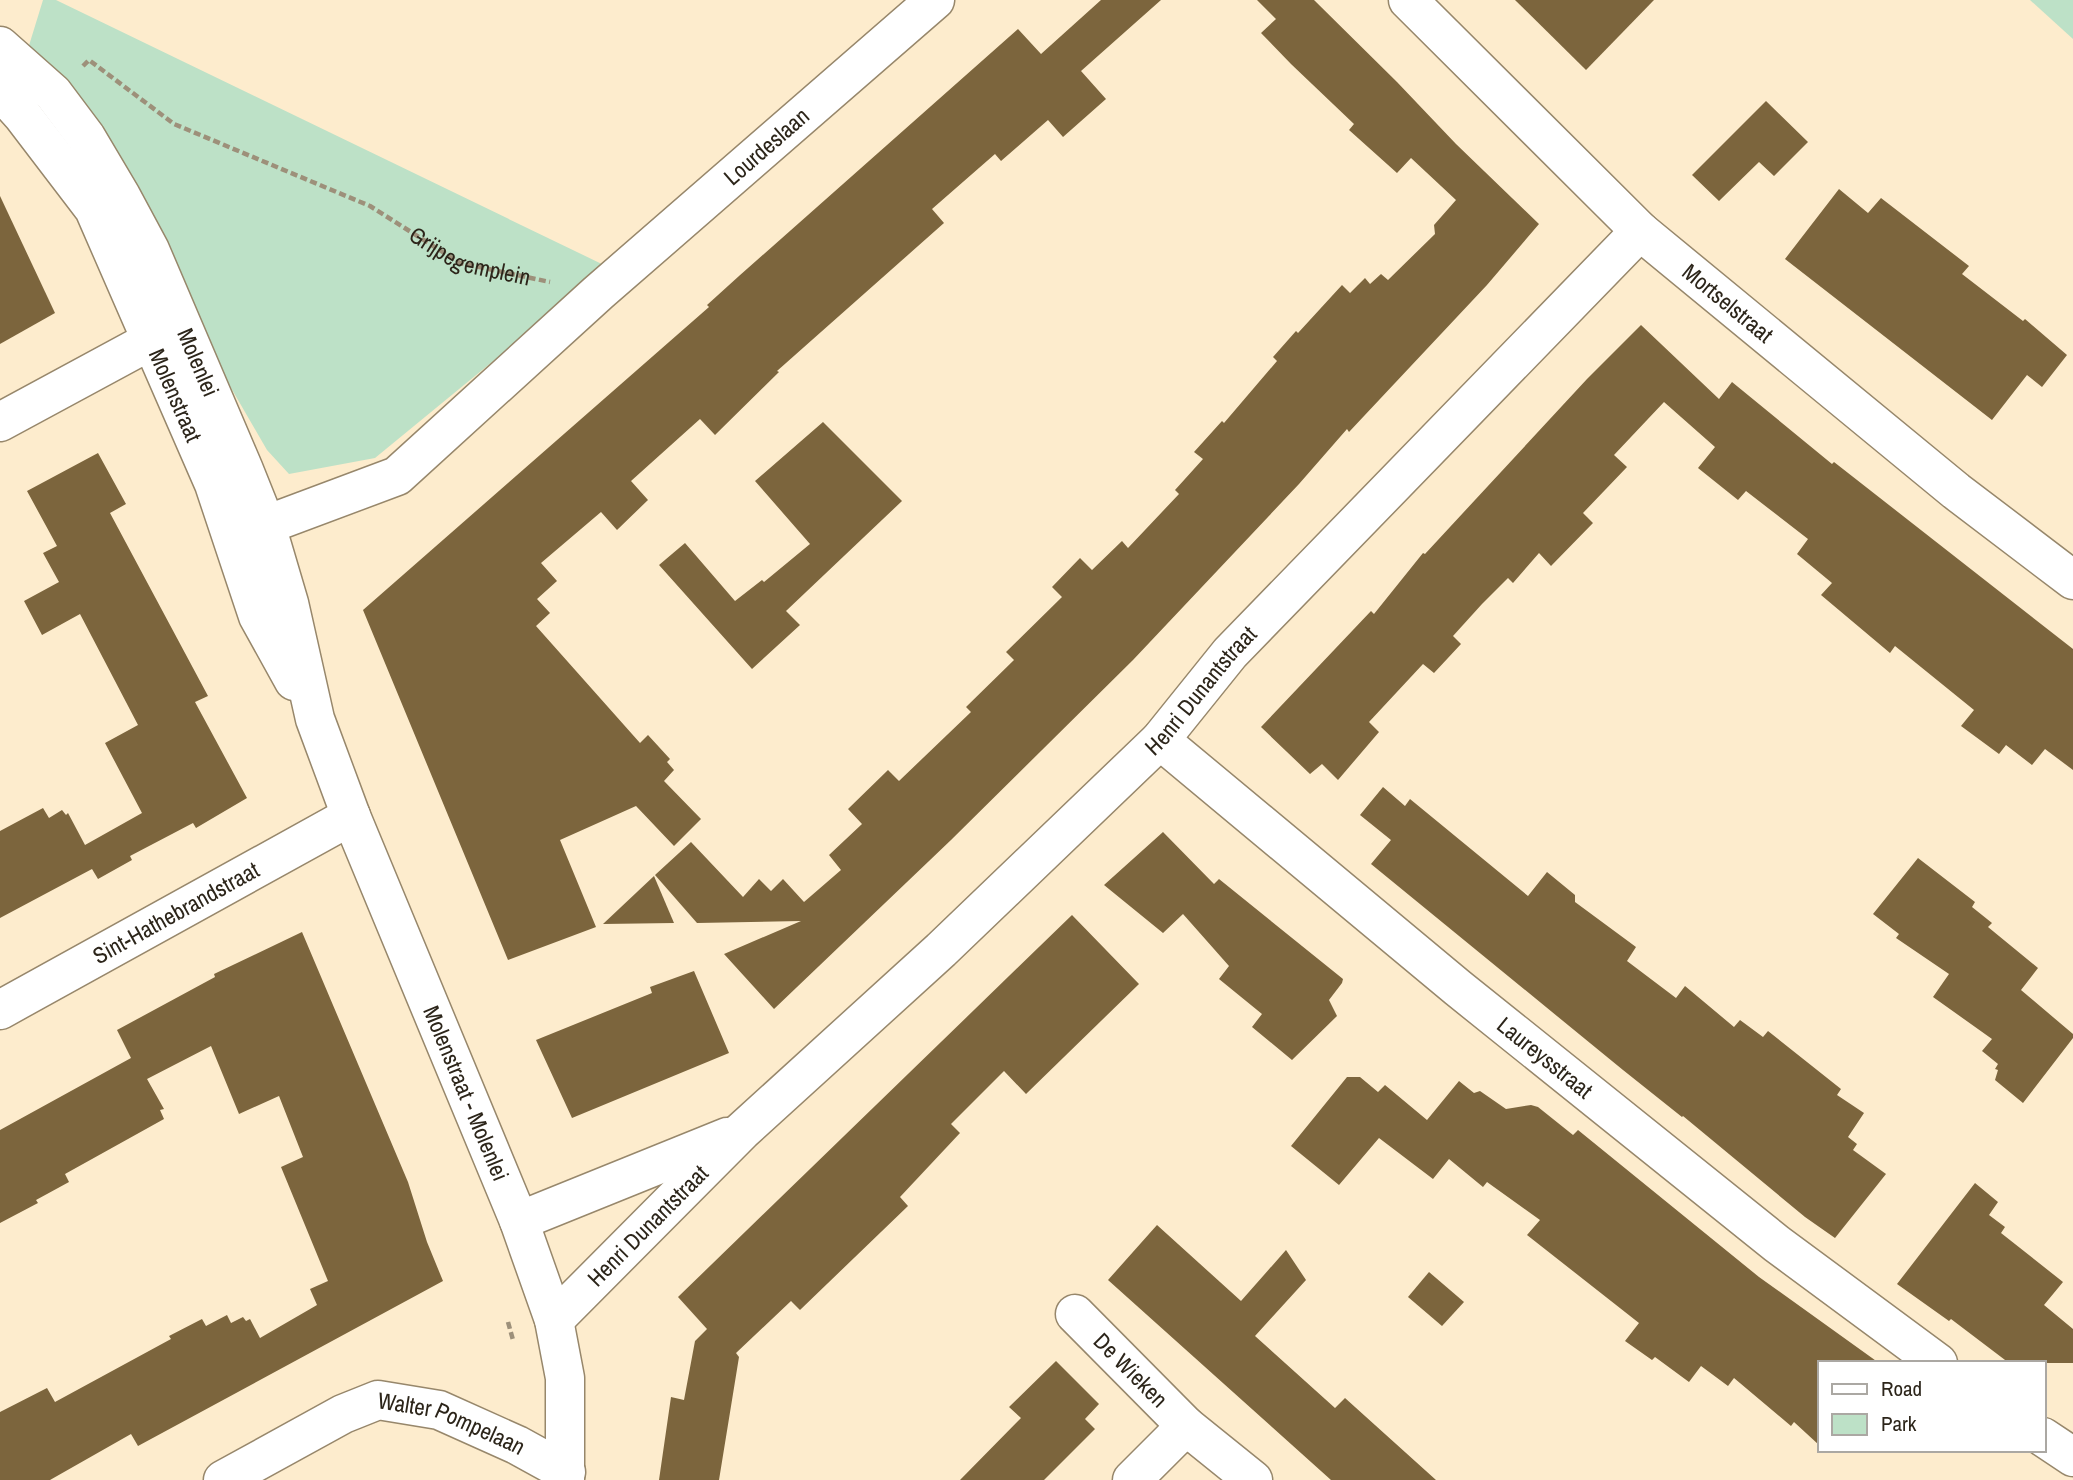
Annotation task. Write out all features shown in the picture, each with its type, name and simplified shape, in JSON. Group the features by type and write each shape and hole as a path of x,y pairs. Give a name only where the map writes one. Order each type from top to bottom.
{"street":[{"name":"Lourdeslaan","path":"598,293 935,0"},
{"name":"Mortselstraat","path":"1408,0 1640,231 1956,491 2073,580"},
{"name":"Molenlei","path":"0,46 53,93 86,137 150,250 166,332 266,525 289,604 315,719"},
{"name":"Molenstraat","path":"0,90 94,209 166,332 258,617 315,719"},
{"name":"Henri Dunantstraat","path":"554,1320 742,1131 941,950 1160,740 1230,653 1640,231"},
{"path":"266,525 397,476 598,293"},
{"path":"0,422 166,332"},
{"name":"Molenstraat - Molenlei","path":"315,719 351,816 519,1221 554,1320 565,1378 566,1476"},
{"name":"Laureysstraat","path":"1160,740 1469,997 1777,1244 1935,1361"},
{"name":"Sint-Hathebrandstraat","path":"0,1010 351,816"},
{"name":"Henri Dunantstraat","path":"519,1221 742,1131"},
{"name":"De Wieken","path":"1075,1314 1186,1426 1253,1480"},
{"name":"Walter Pompelaan","path":"223,1480 344,1415 378,1400 439,1410 517,1445 566,1476"},
{"name":"De Wieken","path":"1132,1480 1186,1426"},
{"path":"2045,1438 2073,1457"}],"path":[{"name":"Grijpegemplein","path":"81,68 89,60 174,124 370,206 460,263 598,293"}],"green space":[{"path":"43,0 56,0 608,267 375,458 289,474 267,450 176,293 27,52"},
{"path":"2030,0 2073,0 2073,39"}],"building":[{"path":"1101,0 1161,0 1081,71 1106,99 1063,137 1048,120 1001,161 995,154 932,209 944,223 777,371 779,372 715,435 700,419 631,481 648,500 617,530 601,512 541,563 557,581 537,599 550,613 536,626 640,743 648,735 670,759 667,762 674,770 664,781 701,819 674,846 636,806 560,840 596,927 508,960 363,610 709,307 707,305 739,276 1018,29 1041,54"},
{"path":"1257,0 1314,0 1539,224 1487,285 1349,432 1347,429 1299,484 1133,660 951,840 774,1009 724,954 801,921 697,923 655,875 691,842 743,897 759,879 771,891 783,879 804,902 841,870 829,855 862,824 848,809 888,770 899,781 971,712 966,707 1014,660 1006,652 1062,597 1052,587 1080,558 1092,570 1122,541 1128,548 1179,494 1175,490 1203,459 1194,452 1222,421 1224,423 1277,361 1273,357 1296,331 1298,333 1342,285 1350,293 1365,278 1370,284 1381,274 1388,280 1435,234 1434,225 1456,200 1411,158 1397,173 1349,130 1354,124 1261,33 1276,19"},
{"path":"1515,0 1654,0 1586,70"},
{"path":"1766,101 1808,142 1774,176 1759,162 1719,201 1692,175"},
{"path":"1839,189 1868,213 1881,198 1969,266 1962,274 2023,321 2025,319 2067,355 2042,387 2027,375 1992,420 1785,259"},
{"path":"0,196 55,313 0,344"},
{"path":"1641,325 1719,399 1732,382 1832,464 1834,462 2073,649 2073,770 2045,749 2032,765 2006,745 1999,754 1961,726 1974,710 1895,646 1890,653 1821,595 1832,583 1797,554 1808,539 1746,491 1738,500 1698,468 1715,447 1664,402 1614,455 1627,467 1583,513 1593,523 1551,566 1539,553 1513,583 1508,578 1482,604 1453,636 1461,644 1434,673 1423,664 1369,722 1379,732 1338,780 1322,764 1310,774 1261,727 1371,611 1374,614 1423,553 1425,554 1587,379"},
{"path":"823,422 902,501 786,611 800,625 752,669 659,565 685,543 735,601 762,580 764,582 810,544 755,481"},
{"path":"98,453 126,504 110,513 208,696 195,702 247,798 196,828 193,823 130,856 132,860 98,879 92,869 0,918 0,831 43,808 49,818 62,810 66,815 68,813 85,845 142,813 105,743 138,725 80,614 42,635 24,601 59,582 43,553 57,546 27,491"},
{"path":"1383,787 1405,806 1410,799 1528,896 1547,872 1575,895 1575,902 1636,947 1627,961 1676,998 1685,986 1734,1027 1740,1020 1763,1037 1768,1031 1841,1089 1837,1095 1864,1113 1848,1137 1857,1144 1853,1150 1886,1174 1835,1238 1805,1217 1371,864 1391,840 1360,815"},
{"path":"1163,832 1214,884 1219,879 1343,979 1329,1000 1337,1016 1292,1060 1252,1027 1262,1014 1219,979 1229,966 1183,914 1163,933 1104,885"},
{"path":"1918,858 1975,902 1972,907 1992,923 1988,927 2038,968 2021,990 2073,1034 2073,1038 2023,1103 1995,1080 1998,1064 1982,1051 1992,1039 1933,997 1949,974 1896,938 1899,934 1873,914"},
{"path":"654,876 674,923 603,924"},
{"path":"1072,915 1139,984 1026,1094 1004,1071 951,1124 960,1133 900,1197 908,1206 800,1310 791,1301 736,1353 739,1357 719,1480 659,1480 671,1397 684,1400 695,1341 707,1329 678,1297"},
{"path":"302,932 408,1182 443,1281 138,1446 131,1434 50,1480 0,1480 0,1412 47,1388 55,1402 171,1339 169,1336 202,1319 206,1326 227,1315 231,1323 243,1317 246,1321 250,1319 260,1338 317,1305 310,1289 328,1281 281,1167 303,1157 279,1096 239,1114 211,1046 147,1079 164,1109 160,1110 164,1119 65,1174 69,1182 36,1200 38,1203 0,1223 0,1130 131,1058 117,1030 215,977 214,974"},
{"path":"694,971 729,1053 572,1118 536,1040 652,993 650,987"},
{"path":"1347,1077 1360,1077 1378,1092 1385,1085 1427,1120 1459,1081 1474,1093 1480,1091 1506,1109 1531,1105 1538,1107 1573,1135 1578,1130 1759,1277 1876,1361 1818,1361 1818,1444 1794,1422 1791,1426 1734,1378 1728,1386 1701,1366 1689,1382 1655,1357 1652,1360 1625,1341 1639,1323 1527,1235 1540,1220 1487,1182 1483,1187 1449,1159 1433,1179 1379,1138 1339,1185 1291,1146"},
{"path":"1975,1183 1998,1202 1989,1215 2005,1227 2001,1233 2063,1282 2044,1305 2073,1329 2073,1363 2006,1361 1951,1319 1949,1321 1897,1284"},
{"path":"1157,1225 1241,1301 1286,1250 1306,1280 1255,1336 1335,1408 1345,1398 1436,1480 1331,1480 1108,1280"},
{"path":"1429,1272 1464,1302 1442,1326 1408,1297"},
{"path":"1056,1361 1099,1404 1085,1419 1095,1429 1044,1480 960,1480 1021,1418 1009,1407"}]}
